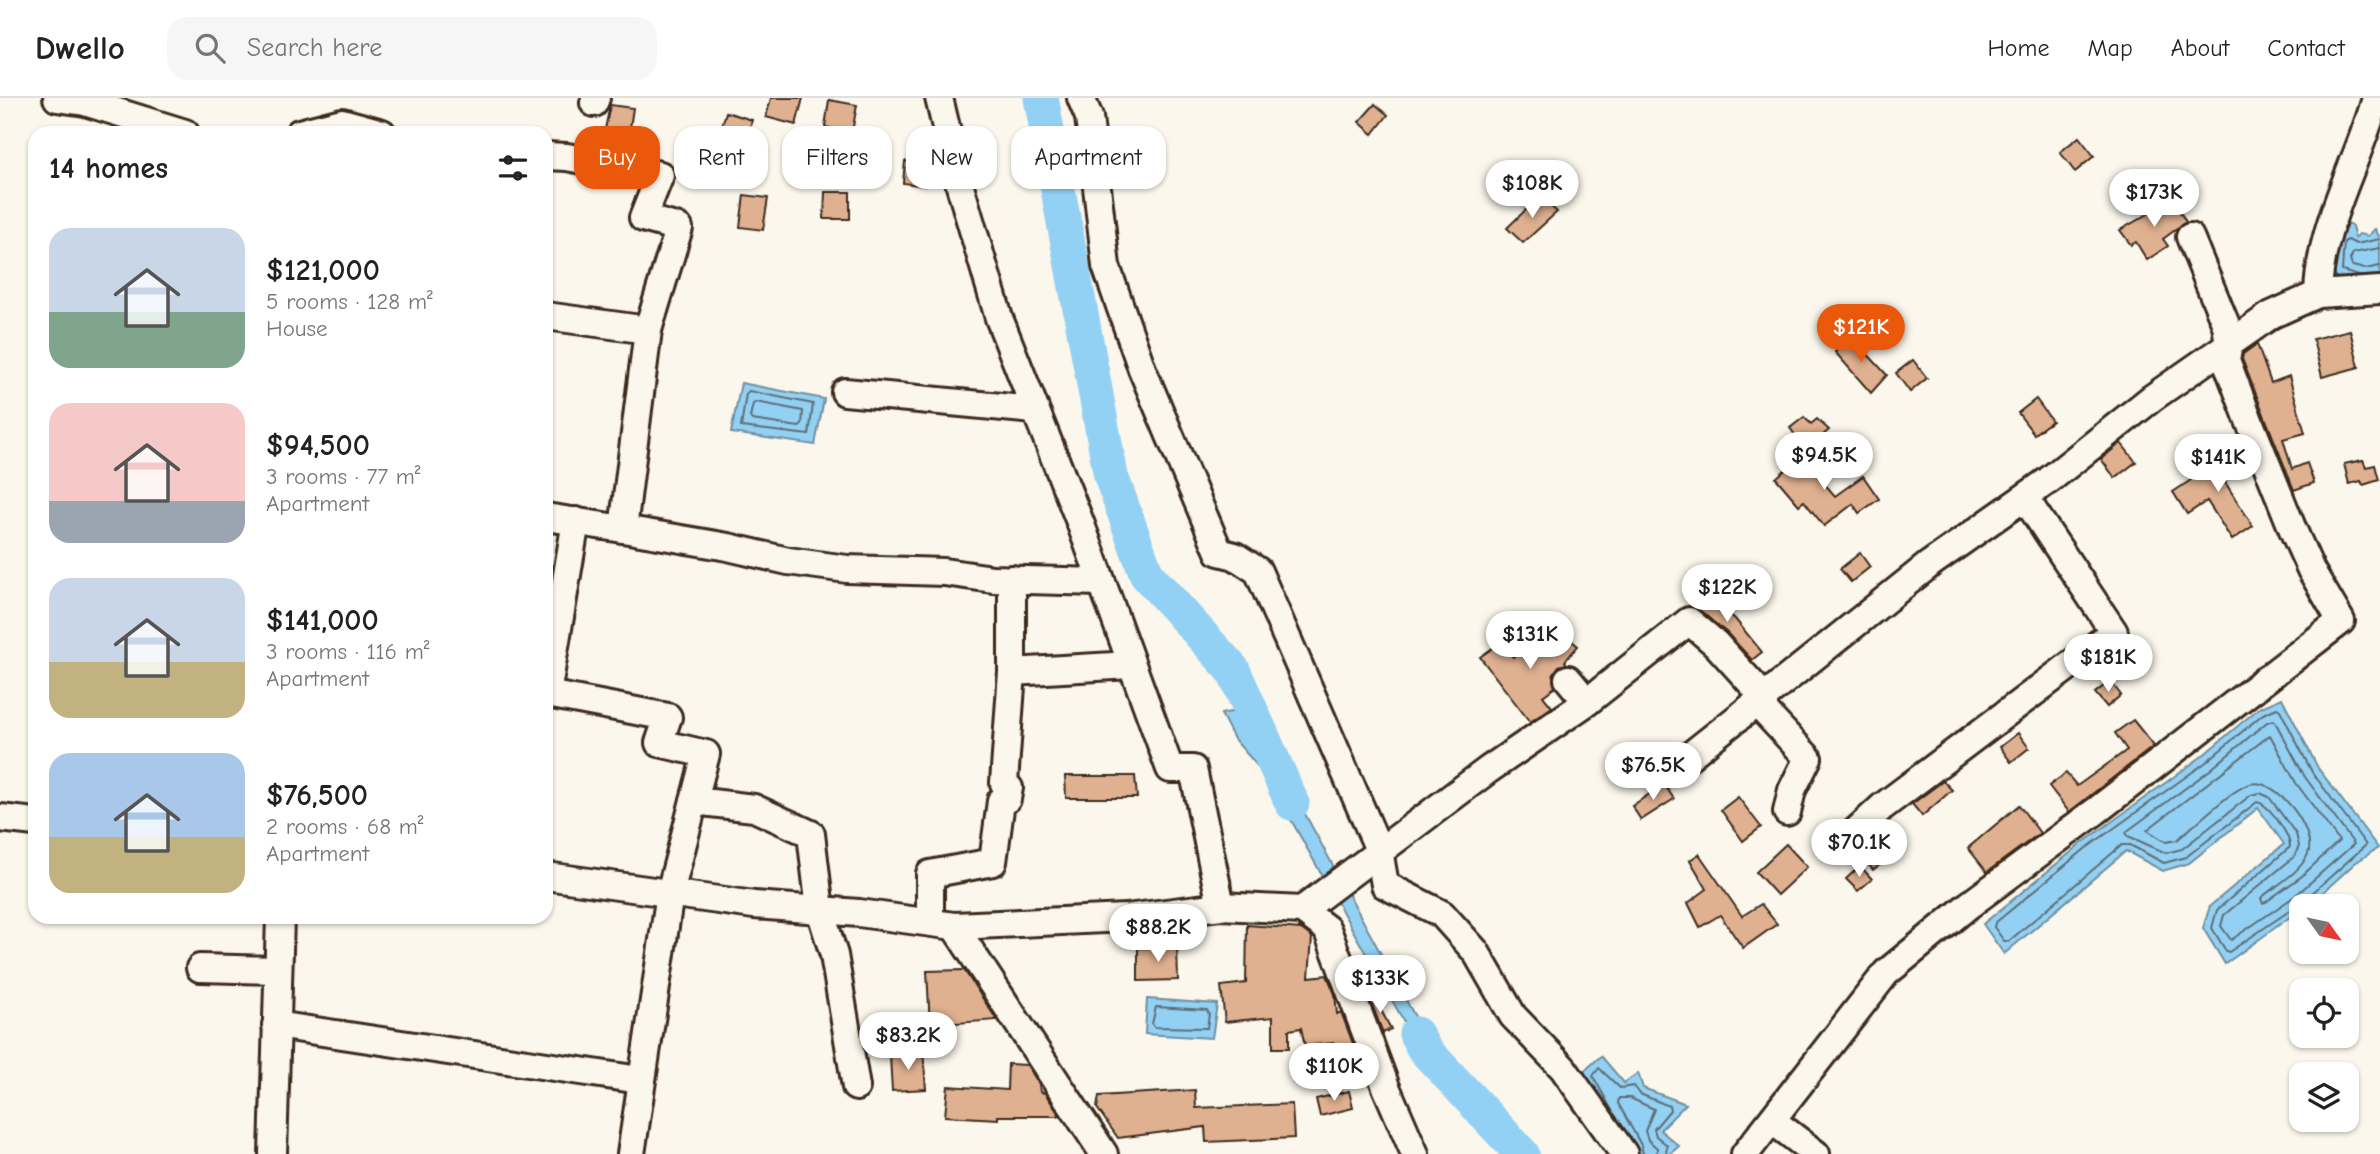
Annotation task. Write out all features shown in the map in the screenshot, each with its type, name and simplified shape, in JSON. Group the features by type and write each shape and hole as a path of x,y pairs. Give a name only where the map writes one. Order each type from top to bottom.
{"street":[{"path":"57,98 85,102 162,126"},
{"path":"939,98 960,186 999,318 1031,393 1034,410 1170,769 1192,769 1221,906"},
{"path":"1081,98 1089,117 1106,266 1142,369 1219,552 1235,556 1258,571 1379,850 1385,885 1442,914 1476,952 1513,1016 1563,1068 1624,1154"},
{"path":"2318,294 2319,265 2327,233 2376,98"},
{"path":"326,126 342,122 357,126"},
{"path":"553,156 660,175 642,218 679,228 648,330 623,529"},
{"path":"1745,1154 1886,973 1969,905 2096,811 2341,621 2311,570 2250,424 2226,360 2229,344 2226,325 2190,237"},
{"path":"1674,769 1930,564 2025,498 2152,398 2271,315 2318,294 2380,290"},
{"path":"553,317 648,330"},
{"path":"845,392 1034,410"},
{"path":"1855,832 1882,807 2114,632 2025,498"},
{"path":"553,517 728,547 788,561 847,569 1101,582"},
{"path":"553,627 576,521"},
{"path":"1012,579 1012,672 1004,783 1009,788 1007,799 1000,801 993,862 930,874 942,923 1104,1154"},
{"path":"1302,910 1488,770 1587,702 1689,621 1716,644 1764,697 1764,710 1808,758 1792,790 1787,812"},
{"path":"1012,672 1131,665"},
{"path":"1568,679 1587,702"},
{"path":"553,695 668,717 659,743 706,754 670,893 631,1154"},
{"path":"694,801 754,808 811,834 820,910 834,955 856,1087"},
{"path":"0,818 28,821"},
{"path":"553,877 754,905 859,913 910,922 1126,918 1221,906 1302,910 1327,929 1385,1087 1415,1154"},
{"path":"273,1154 280,924"},
{"path":"200,968 278,970"},
{"path":"276,1025 640,1080"},
{"path":"1773,1121 1816,1154"}],"water":[{"path":"2345,221 2352,226 2355,238 2359,234 2368,236 2375,229 2380,238 2380,281 2342,281 2335,276 2336,253"},
{"path":"741,383 824,399 815,445 731,433"},
{"path":"2282,698 2318,768 2378,848 2355,863 2321,894 2289,894 2289,918 2225,964 2203,928 2210,906 2284,844 2258,808 2189,863 2163,871 2126,851 2004,954 1983,924 2081,844 2201,757 2259,708"},
{"path":"1236,711 1244,732 1279,766 1451,1083 1484,1101 1512,1137 1522,1136 1538,1154 1514,1154 1493,1128 1444,1093 1267,777 1234,739 1221,714"},
{"path":"1147,999 1217,1004 1212,1038 1145,1034"},
{"path":"1601,1056 1624,1083 1638,1073 1643,1088 1686,1104 1660,1130 1679,1146 1670,1154 1628,1154 1583,1072"}],"building":[{"path":"771,98 803,98 796,125 766,117"},
{"path":"829,100 857,105 853,126 825,126"},
{"path":"1375,104 1388,115 1373,134 1359,122"},
{"path":"610,105 633,108 630,126 606,126"},
{"path":"726,112 752,120 750,126 722,126"},
{"path":"2079,137 2094,156 2075,172 2060,152"},
{"path":"905,161 906,161 906,183 903,183"},
{"path":"825,192 850,192 850,219 824,219"},
{"path":"744,195 768,198 763,230 740,227"},
{"path":"1540,196 1557,212 1523,243 1507,228"},
{"path":"2173,200 2186,222 2163,239 2168,246 2147,260 2136,242 2131,245 2120,230"},
{"path":"2350,330 2359,367 2322,377 2313,339"},
{"path":"1850,335 1887,375 1871,393 1835,352"},
{"path":"2257,344 2271,383 2289,376 2305,433 2283,439 2292,469 2307,463 2314,483 2294,490 2242,359 2243,354"},
{"path":"1913,360 1927,378 1910,392 1896,373"},
{"path":"2036,399 2052,421 2034,434 2018,413"},
{"path":"1804,417 1811,424 1817,419 1829,430 1806,450 1790,428"},
{"path":"2121,443 2136,462 2115,478 2101,459"},
{"path":"2242,446 2249,464 2223,479 2253,526 2232,540 2207,501 2187,514 2173,492"},
{"path":"1801,456 1835,496 1863,476 1879,499 1859,513 1853,504 1824,526 1804,501 1799,505 1776,478"},
{"path":"2363,460 2366,467 2375,465 2379,480 2363,485 2361,481 2349,484 2344,464"},
{"path":"1860,553 1870,567 1851,582 1840,569"},
{"path":"1704,592 1735,619 1762,652 1752,660 1726,632 1692,606"},
{"path":"1543,630 1554,642 1562,633 1578,646 1565,661 1567,664 1559,666 1554,673 1555,687 1543,696 1552,707 1530,722 1480,657 1501,642 1513,657"},
{"path":"2110,681 2121,695 2107,707 2095,693"},
{"path":"2133,720 2154,746 2069,812 2049,786 2066,773 2077,786 2127,750 2115,733"},
{"path":"2018,733 2029,748 2011,762 2000,747"},
{"path":"1065,776 1135,776 1137,798 1066,798"},
{"path":"1943,781 1952,790 1922,816 1912,804"},
{"path":"1664,784 1674,799 1641,820 1632,806"},
{"path":"1738,797 1761,827 1743,841 1721,810"},
{"path":"2019,805 2040,833 1987,872 1968,848"},
{"path":"1868,842 1885,861 1873,870 1853,847"},
{"path":"1786,844 1807,867 1777,895 1756,872"},
{"path":"1699,854 1742,916 1761,904 1777,924 1743,948 1720,915 1700,927 1688,903 1707,889 1690,860"},
{"path":"1860,866 1872,879 1858,891 1846,879"},
{"path":"1247,925 1301,929 1312,937 1309,977 1327,975 1335,994 1337,1014 1341,1012 1365,1075 1346,1081 1334,1043 1305,1046 1301,1028 1289,1030 1289,1048 1273,1048 1273,1017 1225,1022 1221,986 1246,983"},
{"path":"1177,947 1178,980 1138,981 1138,948"},
{"path":"964,970 997,1020 930,1025 927,971"},
{"path":"1373,995 1391,1029 1383,1033 1369,997"},
{"path":"923,1050 926,1089 892,1091 890,1056"},
{"path":"1008,1064 1027,1065 1039,1084 1040,1092 1045,1093 1060,1116 998,1116 998,1119 945,1116 948,1086 1007,1090"},
{"path":"1195,1090 1196,1108 1292,1104 1294,1138 1206,1142 1205,1127 1118,1138 1097,1108 1099,1096"},
{"path":"1349,1091 1353,1108 1320,1116 1316,1099"}],"waterway":[{"path":"1041,98 1111,476 1147,575 1233,670 1292,803"},
{"path":"1416,1034 1424,1049 1522,1154"}]}
